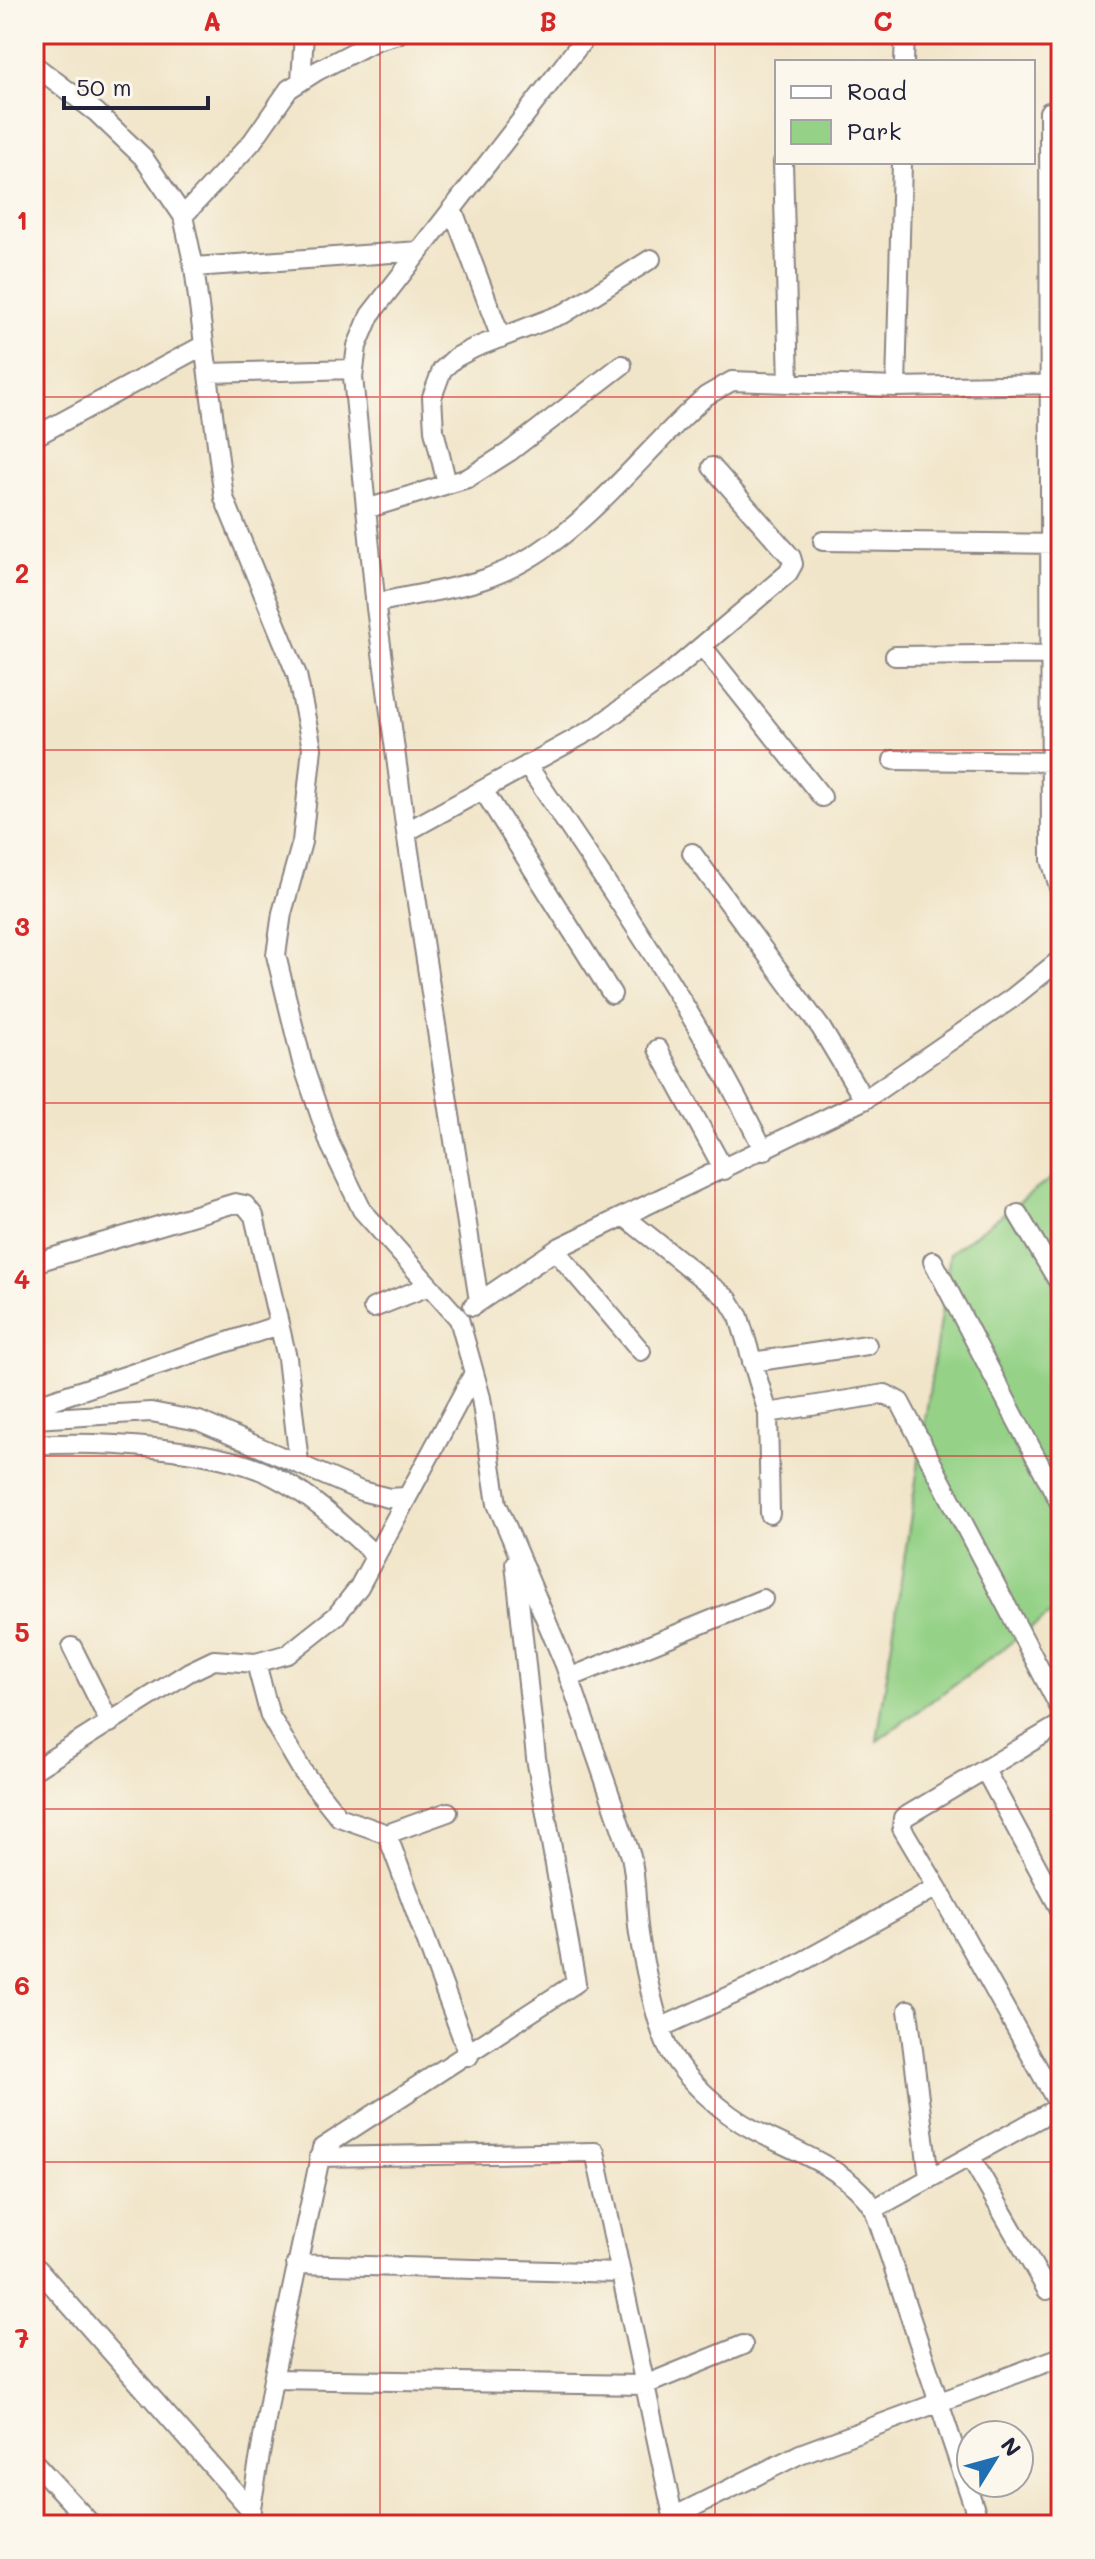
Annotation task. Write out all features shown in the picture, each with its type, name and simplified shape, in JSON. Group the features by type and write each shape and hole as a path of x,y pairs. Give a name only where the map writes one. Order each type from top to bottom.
{"street":[{"path":"301,81 304,34"},
{"path":"183,216 252,142 289,89 377,40 398,34"},
{"path":"479,1301 406,832 376,603 354,369 357,346 370,315 588,34"},
{"path":"904,60 905,34"},
{"path":"34,65 96,112 143,157 183,216 194,267 224,498 297,675 312,748 302,842 282,913 276,955 302,1062 330,1144 362,1210 459,1319 474,1373 497,1504 569,1678 631,1856 636,1880 639,1934 668,2046 686,2072 716,2102 751,2129 852,2183 874,2209 980,2525"},
{"path":"1048,112 1054,384 1056,762 1051,860 1061,894"},
{"path":"783,164 789,383"},
{"path":"896,387 902,164"},
{"path":"452,208 501,338"},
{"path":"194,267 419,251"},
{"path":"447,484 434,430 432,397 442,370 455,358 565,313 651,259"},
{"path":"34,437 204,345"},
{"path":"366,509 468,478 509,452 622,365"},
{"path":"208,373 354,369"},
{"path":"376,603 487,579 523,563 558,540 706,396 732,381 896,387 1054,384"},
{"path":"406,832 595,728 702,646 788,573 793,564 712,467"},
{"path":"823,541 1055,544"},
{"path":"702,646 822,797"},
{"path":"895,656 1055,654"},
{"path":"893,760 1056,762"},
{"path":"527,765 621,903 728,1076 764,1151"},
{"path":"483,790 612,994"},
{"path":"692,853 821,1028 864,1100"},
{"path":"459,1319 479,1301 556,1251 864,1100 986,1017 1061,959"},
{"path":"658,1049 724,1170"},
{"path":"34,1263 235,1203 245,1205 254,1216 287,1358 299,1462"},
{"path":"1018,1214 1061,1286"},
{"path":"625,1217 728,1299 739,1317 768,1413 770,1514"},
{"path":"556,1251 641,1351"},
{"path":"933,1261 1061,1505"},
{"path":"373,1308 429,1286"},
{"path":"34,1406 279,1325"},
{"path":"752,1362 867,1345"},
{"path":"34,1770 214,1660 256,1663 288,1654 312,1638 359,1587 474,1373"},
{"path":"768,1413 885,1394 900,1402 1061,1710"},
{"path":"34,1419 151,1412 199,1421 361,1491 389,1498 405,1497"},
{"path":"34,1445 104,1444 218,1458 273,1475 312,1498 376,1556"},
{"path":"249,2517 273,2379 322,2148 344,2130 469,2056 576,1983 536,1758 512,1541"},
{"path":"569,1678 763,1599"},
{"path":"72,1647 110,1723"},
{"path":"256,1663 270,1716 303,1772 339,1817 387,1834 448,1812"},
{"path":"874,2209 1061,2107 902,1828 903,1818 986,1772 1061,1724"},
{"path":"986,1772 1061,1911"},
{"path":"387,1834 469,2056"},
{"path":"662,2027 789,1969 937,1887"},
{"path":"908,2010 929,2178"},
{"path":"319,2157 595,2152 674,2521 800,2454 940,2399 1061,2357"},
{"path":"970,2156 1047,2290"},
{"path":"296,2264 621,2273"},
{"path":"38,2269 249,2517"},
{"path":"273,2379 645,2385 743,2345"},
{"path":"38,2473 92,2525"}],"green space":[{"path":"1061,1171 1061,1606 877,1741 950,1253"}]}
